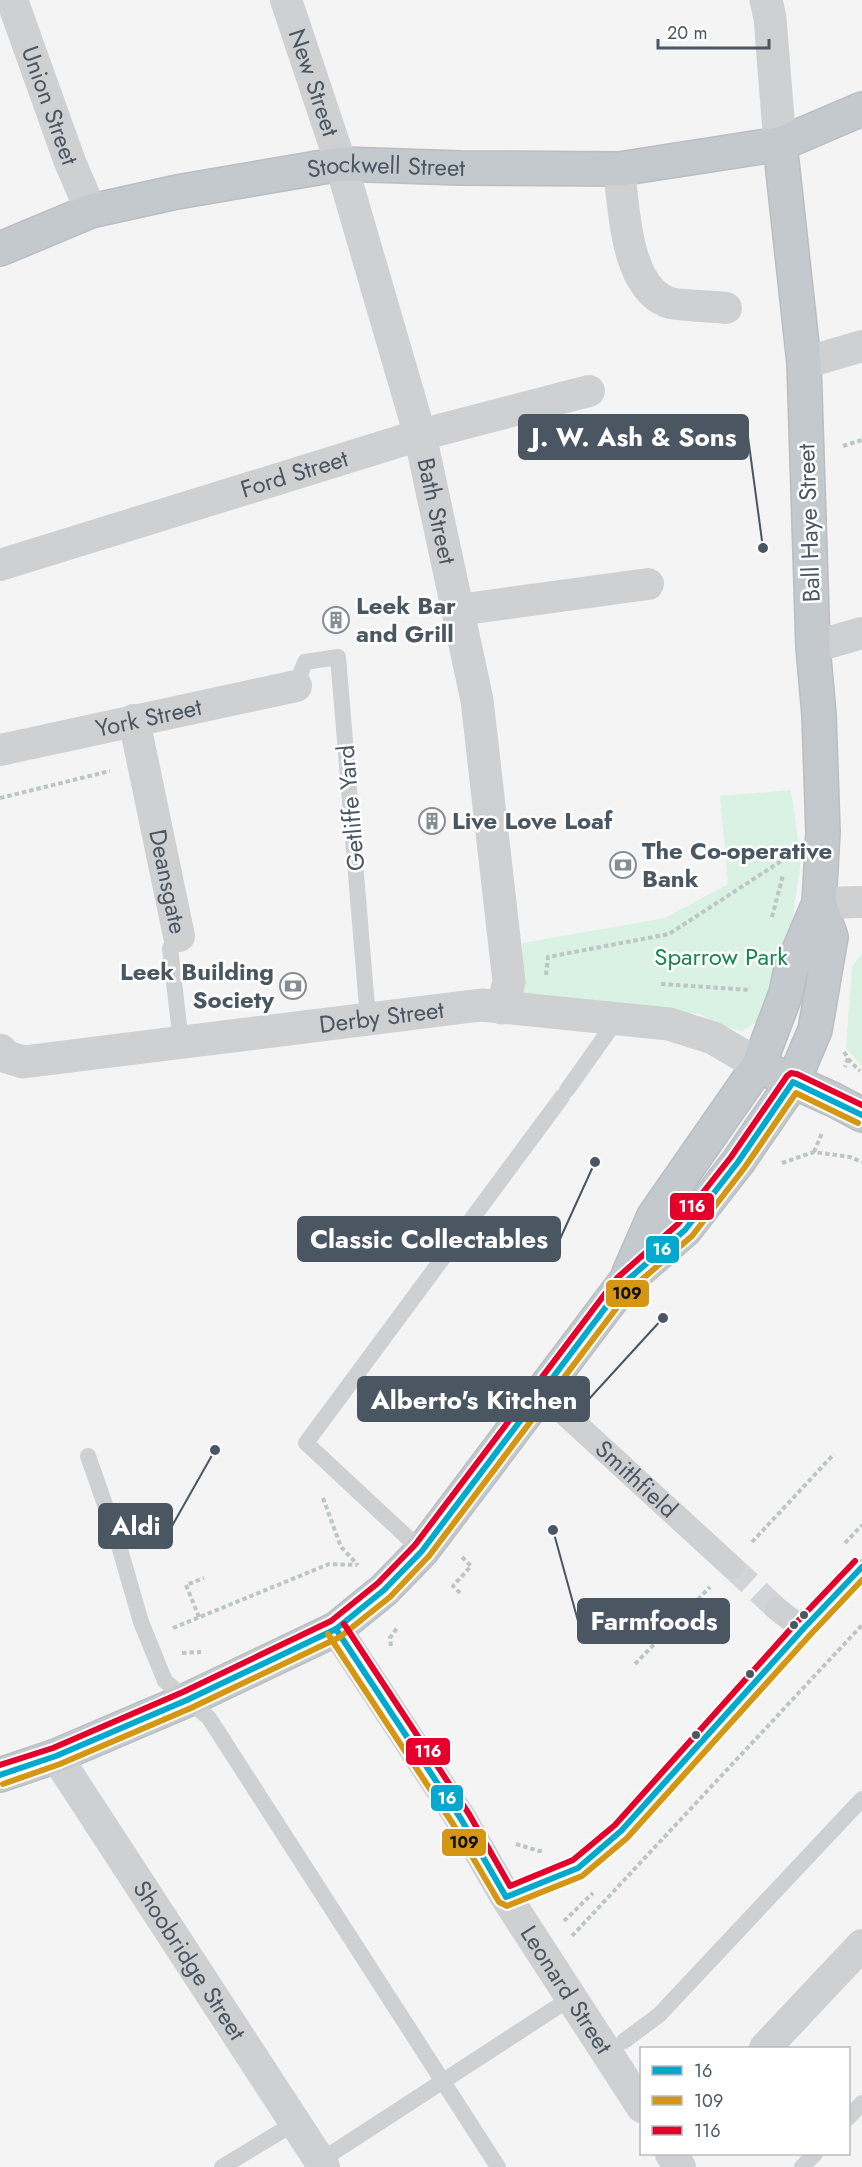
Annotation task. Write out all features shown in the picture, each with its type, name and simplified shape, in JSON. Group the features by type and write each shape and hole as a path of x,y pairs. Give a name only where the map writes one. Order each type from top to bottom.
{"highway":[{"name":"Stockwell Street","path":"0,249 91,211 177,192 342,164 461,168 619,169 780,144 862,109"},
{"name":"Ball Haye Street","path":"624,1283 654,1216 759,1065 786,993 791,969 819,903 823,832 819,715 813,646 804,363 780,144"},
{"name":"Ball Haye Street","path":"624,1283 685,1230 738,1162 793,1082 815,1030 831,937 819,903"},
{"path":"759,1065 848,1107"},
{"path":"0,1775 56,1756 187,1700 336,1629 384,1590 422,1551 624,1283"}],"street":[{"name":"Union Street","path":"12,0 70,162 91,211"},
{"name":"New Street","path":"286,0 342,164"},
{"path":"766,0 770,18 780,144"},
{"name":"Bath Street","path":"342,164 420,435 477,700 507,961 508,982 502,1008"},
{"path":"619,169 631,255 648,289 667,302 726,308"},
{"path":"804,363 862,346"},
{"name":"Ford Street","path":"0,565 420,435 589,391"},
{"path":"458,610 648,584"},
{"path":"813,646 862,633"},
{"name":"York Street","path":"0,750 296,686"},
{"name":"Deansgate","path":"134,720 179,936"},
{"path":"819,903 862,902"},
{"name":"Derby Street","path":"0,1050 7,1057 23,1062 481,1005 669,1024 713,1038 759,1065"},
{"name":"Smithfield","path":"541,1392 732,1567"},
{"path":"777,1609 803,1629"},
{"name":"Leonard Street","path":"336,1629 461,1819 506,1896 640,2105"},
{"name":"Shoobridge Street","path":"56,1756 322,2164"},
{"path":"767,2047 862,1945"}],"lane":[{"name":"Getliffe Yard","path":"296,686 305,662 338,657 368,1018"},
{"name":"Deansgate","path":"179,936 170,948 182,1042"},
{"path":"422,1551 306,1443 618,1018"},
{"path":"88,1456 117,1539 141,1622 165,1681 209,1718 498,2167"},
{"path":"506,1896 578,1868 621,1831 862,1567"},
{"path":"624,2041 658,2015 862,1799"},
{"path":"322,2164 571,1998"},
{"path":"850,2117 862,2103"},
{"path":"222,2167 296,2123"},
{"path":"802,2167 814,2155"}],"path":[{"path":"0,798 143,763"},
{"path":"546,978 548,957 669,934 787,857 770,924"},
{"path":"649,984 753,990 746,997"},
{"path":"840,1044 848,1058 862,1073"},
{"path":"814,1152 848,1107 848,1058"},
{"path":"327,1508 341,1546 358,1565"},
{"path":"349,1572 394,1525"},
{"path":"838,1551 862,1525"},
{"path":"454,1549 471,1566 453,1586 460,1593"},
{"path":"147,1638 329,1564 358,1565"},
{"path":"198,1617 186,1585 204,1578"},
{"path":"392,1648 390,1638 401,1622"},
{"path":"565,1944 862,1625"},
{"path":"156,1659 180,1653 206,1652"},
{"path":"509,1836 516,1844 539,1851 550,1849"},
{"path":"557,1928 598,1888"}],"green space":[{"name":"Sparrow Park","path":"791,790 801,861 790,937 758,1021 742,1031 720,1026 700,1014 517,1000 523,943 665,918 728,884 720,796"},
{"path":"862,953 862,1067 846,1048 852,967"}],"tunnel":[{"path":"732,1567 777,1609"}],"transit line":[{"name":"116","path":"0,1765 53,1748 183,1692 331,1621 378,1583 415,1545 617,1278 678,1224 731,1157 787,1076 791,1073 797,1074 862,1105"},
{"name":"16","path":"0,1775 56,1756 187,1700 336,1629 384,1590 422,1551 624,1283 685,1230 738,1162 793,1082 862,1115"},
{"name":"109","path":"3,1784 60,1764 191,1708 340,1637 390,1597 429,1556 631,1289 692,1236 745,1167 796,1093 858,1123"},
{"name":"116","path":"344,1624 469,1814 510,1886 573,1860 615,1825 796,1623 855,1561"},
{"name":"16","path":"336,1629 461,1819 506,1897 578,1868 621,1831 862,1567"},
{"name":"109","path":"328,1634 453,1824 499,1902 507,1906 582,1876 627,1838 862,1580"}],"place":[{"name":"J. W. Ash & Sons","path":"763,548"},
{"name":"Leek Bar and Grill","path":"336,620"},
{"name":"Live Love Loaf","path":"432,821"},
{"name":"The Co-operative Bank","path":"623,865"},
{"name":"Leek Building Society","path":"293,986"},
{"name":"Classic Collectables","path":"595,1162"},
{"name":"Alberto's Kitchen","path":"663,1318"},
{"name":"Aldi","path":"215,1450"},
{"name":"Farmfoods","path":"553,1530"}]}
